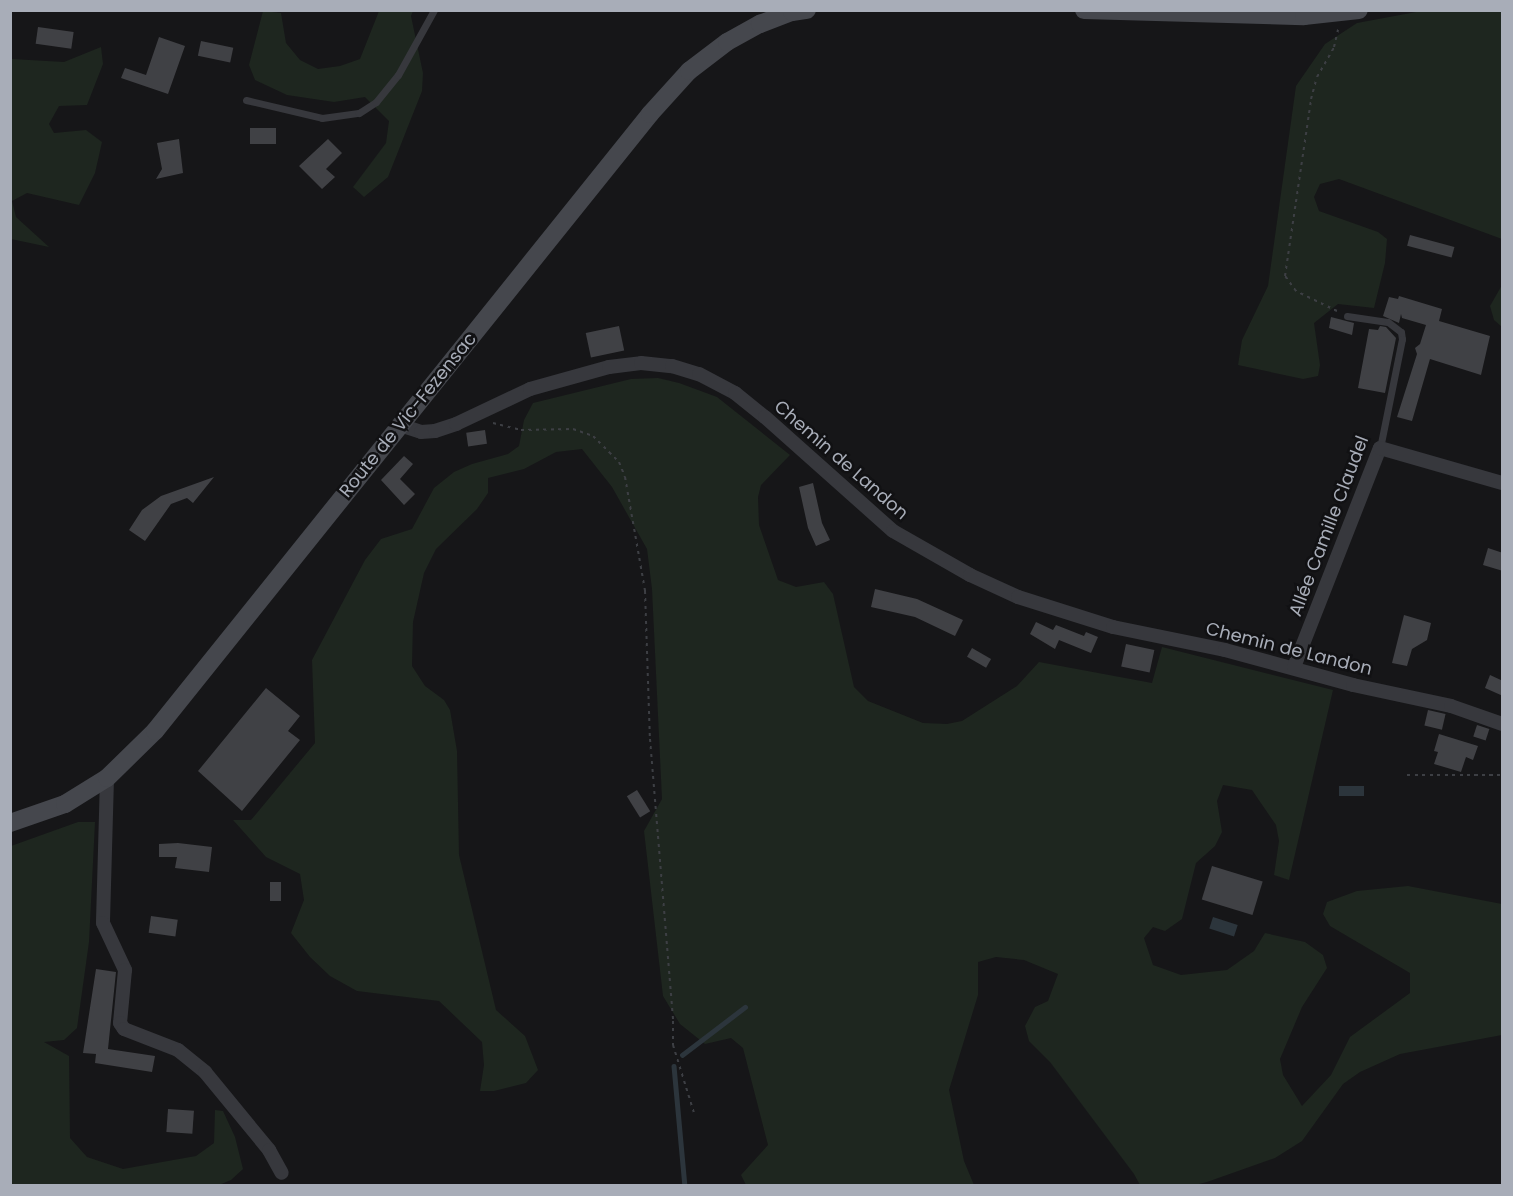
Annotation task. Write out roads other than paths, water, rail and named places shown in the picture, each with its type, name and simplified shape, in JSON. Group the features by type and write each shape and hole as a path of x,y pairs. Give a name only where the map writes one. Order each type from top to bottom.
{"main road":[{"path":"1084,10 1331,13 1359,10"},
{"name":"Route de Vic-Fezensac","path":"10,822 65,804 107,778 155,731 650,114 689,71 727,42 760,24 797,11"}],"street":[{"name":"Chemin de Landon","path":"400,425 421,432 435,431 456,424 530,389 575,376 609,367 634,364 672,366 699,375 735,393 893,531 970,575 1046,607 1113,627 1294,667 1353,685 1451,706 1503,724"},
{"path":"1380,448 1503,483"},
{"name":"Allée Camille Claudel","path":"1294,667 1380,448"},
{"path":"107,778 103,923 125,970 120,1023 124,1029 178,1050 205,1072 269,1150 282,1173"}],"lane":[{"path":"246,100 322,118 343,117 359,113 376,102 399,75 434,10"},
{"name":"Allée Camille Claudel","path":"1347,316 1388,322 1401,332 1402,339 1380,448"}],"waterway":[{"path":"682,1055 745,1007"},
{"path":"674,1066 685,1186"}]}
